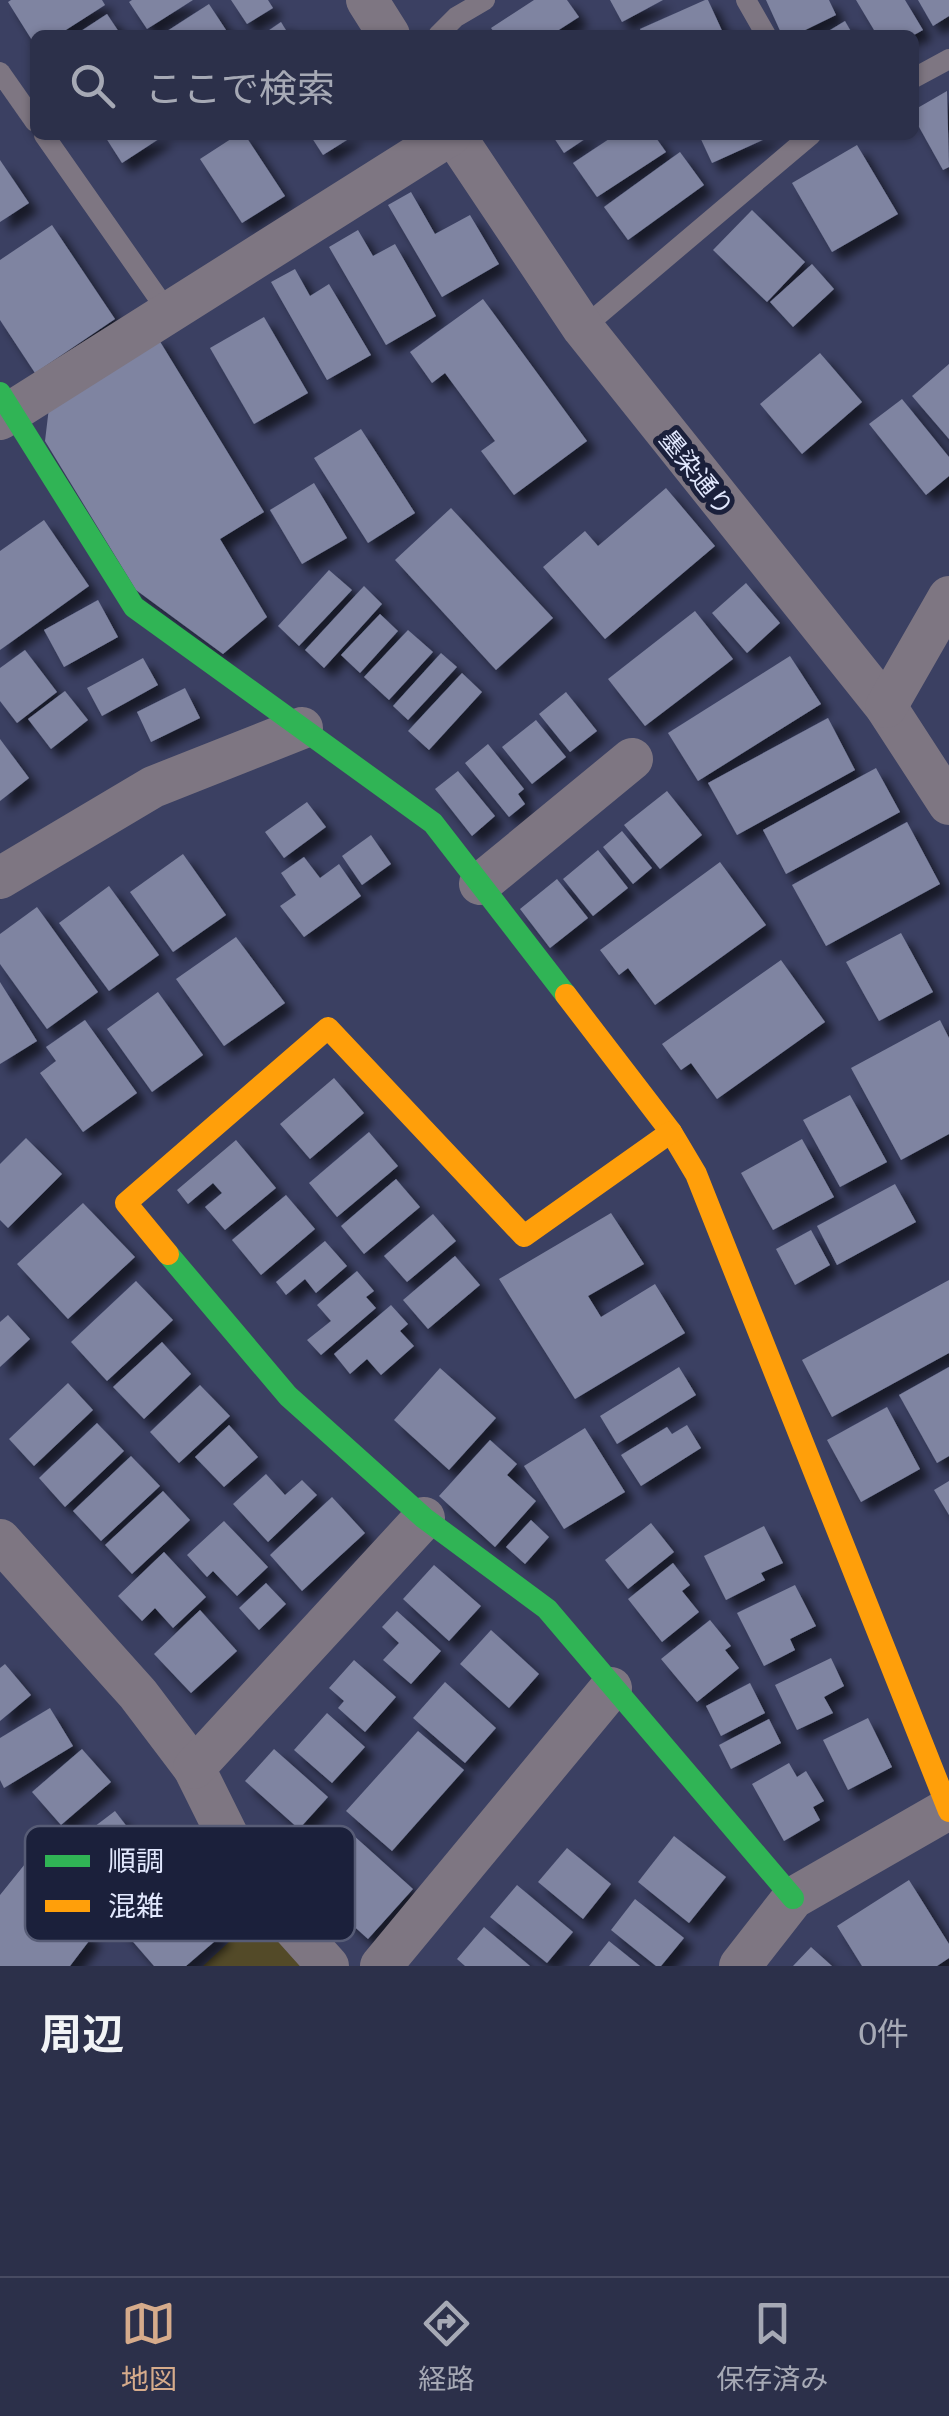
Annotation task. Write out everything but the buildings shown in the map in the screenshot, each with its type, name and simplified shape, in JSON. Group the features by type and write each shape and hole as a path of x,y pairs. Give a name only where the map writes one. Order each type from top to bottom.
{"street":[{"path":"367,0 386,30"},
{"path":"444,140 168,312 4,408 134,607 433,823 671,1132 696,1174 948,1810 793,1898 740,1966"},
{"name":"墨染通り","path":"455,140 583,328 886,706 949,804"},
{"path":"886,706 949,597"},
{"path":"0,878 153,786 302,728"},
{"path":"480,884 632,758"},
{"path":"671,1132 524,1236 328,1028 126,1203 288,1396 424,1518 547,1609 793,1898"},
{"path":"194,1768 424,1518"},
{"path":"0,1540 138,1694 194,1768 223,1826"},
{"path":"380,1966 611,1688"},
{"path":"306,1941 328,1966"}],"lane":[{"path":"443,30 456,17 485,0"},
{"path":"746,0 763,30"},
{"path":"919,75 949,59"},
{"path":"0,72 30,115"},
{"path":"48,140 168,312"},
{"path":"583,328 806,140"}],"shaded area":[{"path":"230,1941 285,1941 308,1966 203,1966"}],"traffic: fast":[{"path":"0,393 134,607 433,823 566,995"},
{"path":"168,1254 288,1396 424,1518 547,1609 793,1898"}],"traffic: slow":[{"path":"566,995 671,1132 696,1174 949,1811"},
{"path":"168,1254 126,1203 328,1028 524,1236 671,1132"}]}
